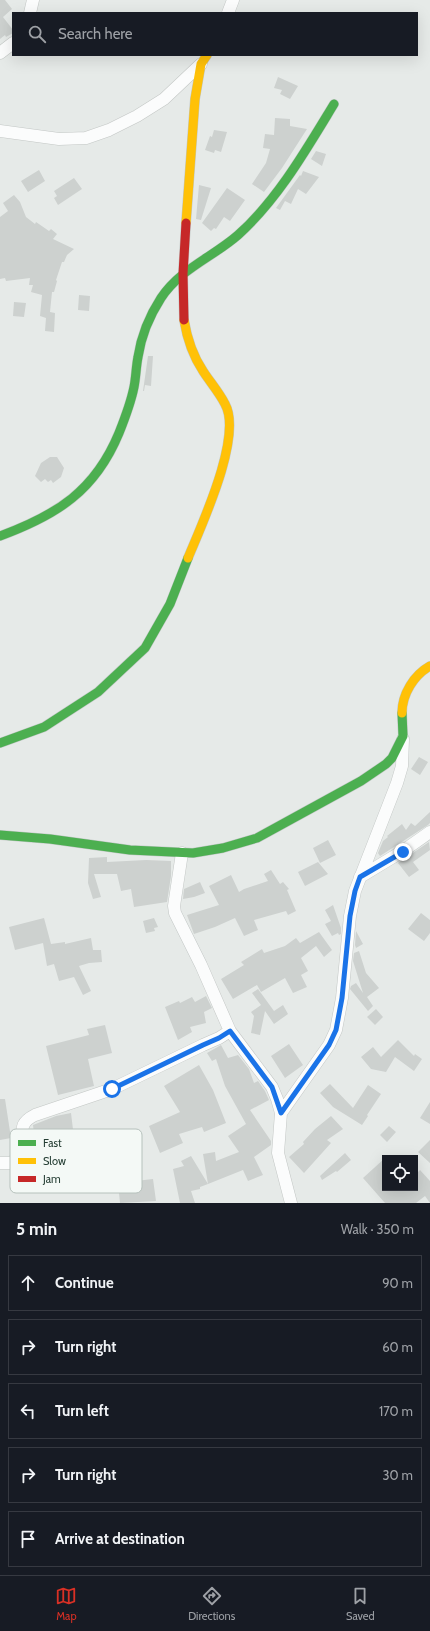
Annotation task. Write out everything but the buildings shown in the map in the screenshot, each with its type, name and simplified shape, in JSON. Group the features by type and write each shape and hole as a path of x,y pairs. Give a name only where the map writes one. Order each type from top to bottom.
{"street":[{"path":"30,12 33,0"},
{"path":"228,12 233,0"},
{"path":"0,53 12,44"},
{"path":"0,131 59,139 86,138 101,133 137,116 164,99 204,59"},
{"path":"0,743 44,727 98,692 145,648 170,604 220,478 230,429 226,405 202,370 191,347 184,321 183,274 195,99 204,59"},
{"path":"0,536 24,527 59,508 86,486 106,458 125,418 134,387 139,352 150,319 162,297 183,274 214,254 237,236 263,210 290,174 334,104"},
{"path":"281,1113 329,1045 336,1030 342,998 350,916 355,891 402,766 402,706 412,682 423,670 430,666"},
{"path":"0,835 50,839 130,850 192,853 222,848 257,838 361,781 386,764 392,758 403,736"},
{"path":"360,877 403,852 430,832"},
{"path":"182,853 174,906 175,913 201,965 230,1031 272,1087 281,1113 278,1153 291,1203"},
{"path":"23,1129 26,1119 35,1114 112,1089 219,1038 230,1031"},
{"path":"0,1163 10,1162"}],"traffic: fast":[{"path":"0,536 39,519 56,509 86,486 98,471 109,453 126,416 134,387 141,342 153,312 161,298 187,271 238,235 266,206 279,190 334,104"},
{"path":"0,743 44,727 98,692 145,648 170,604 188,558"},
{"path":"0,835 50,839 130,850 193,853 223,848 257,838 361,781 386,764 392,758 403,736 402,713"}],"traffic: slow":[{"path":"186,223 195,99 201,64 206,56"},
{"path":"184,320 193,353 203,371 223,400 229,418 229,437 225,458 211,503 188,558"},
{"path":"402,713 404,699 410,686 419,674 430,666"}],"traffic: jam":[{"path":"184,320 183,274 186,223"}],"route":[{"path":"112,1089 219,1038 230,1031 272,1087 281,1113 329,1045 336,1030 342,998 350,916 355,891 360,877 403,852"}]}
